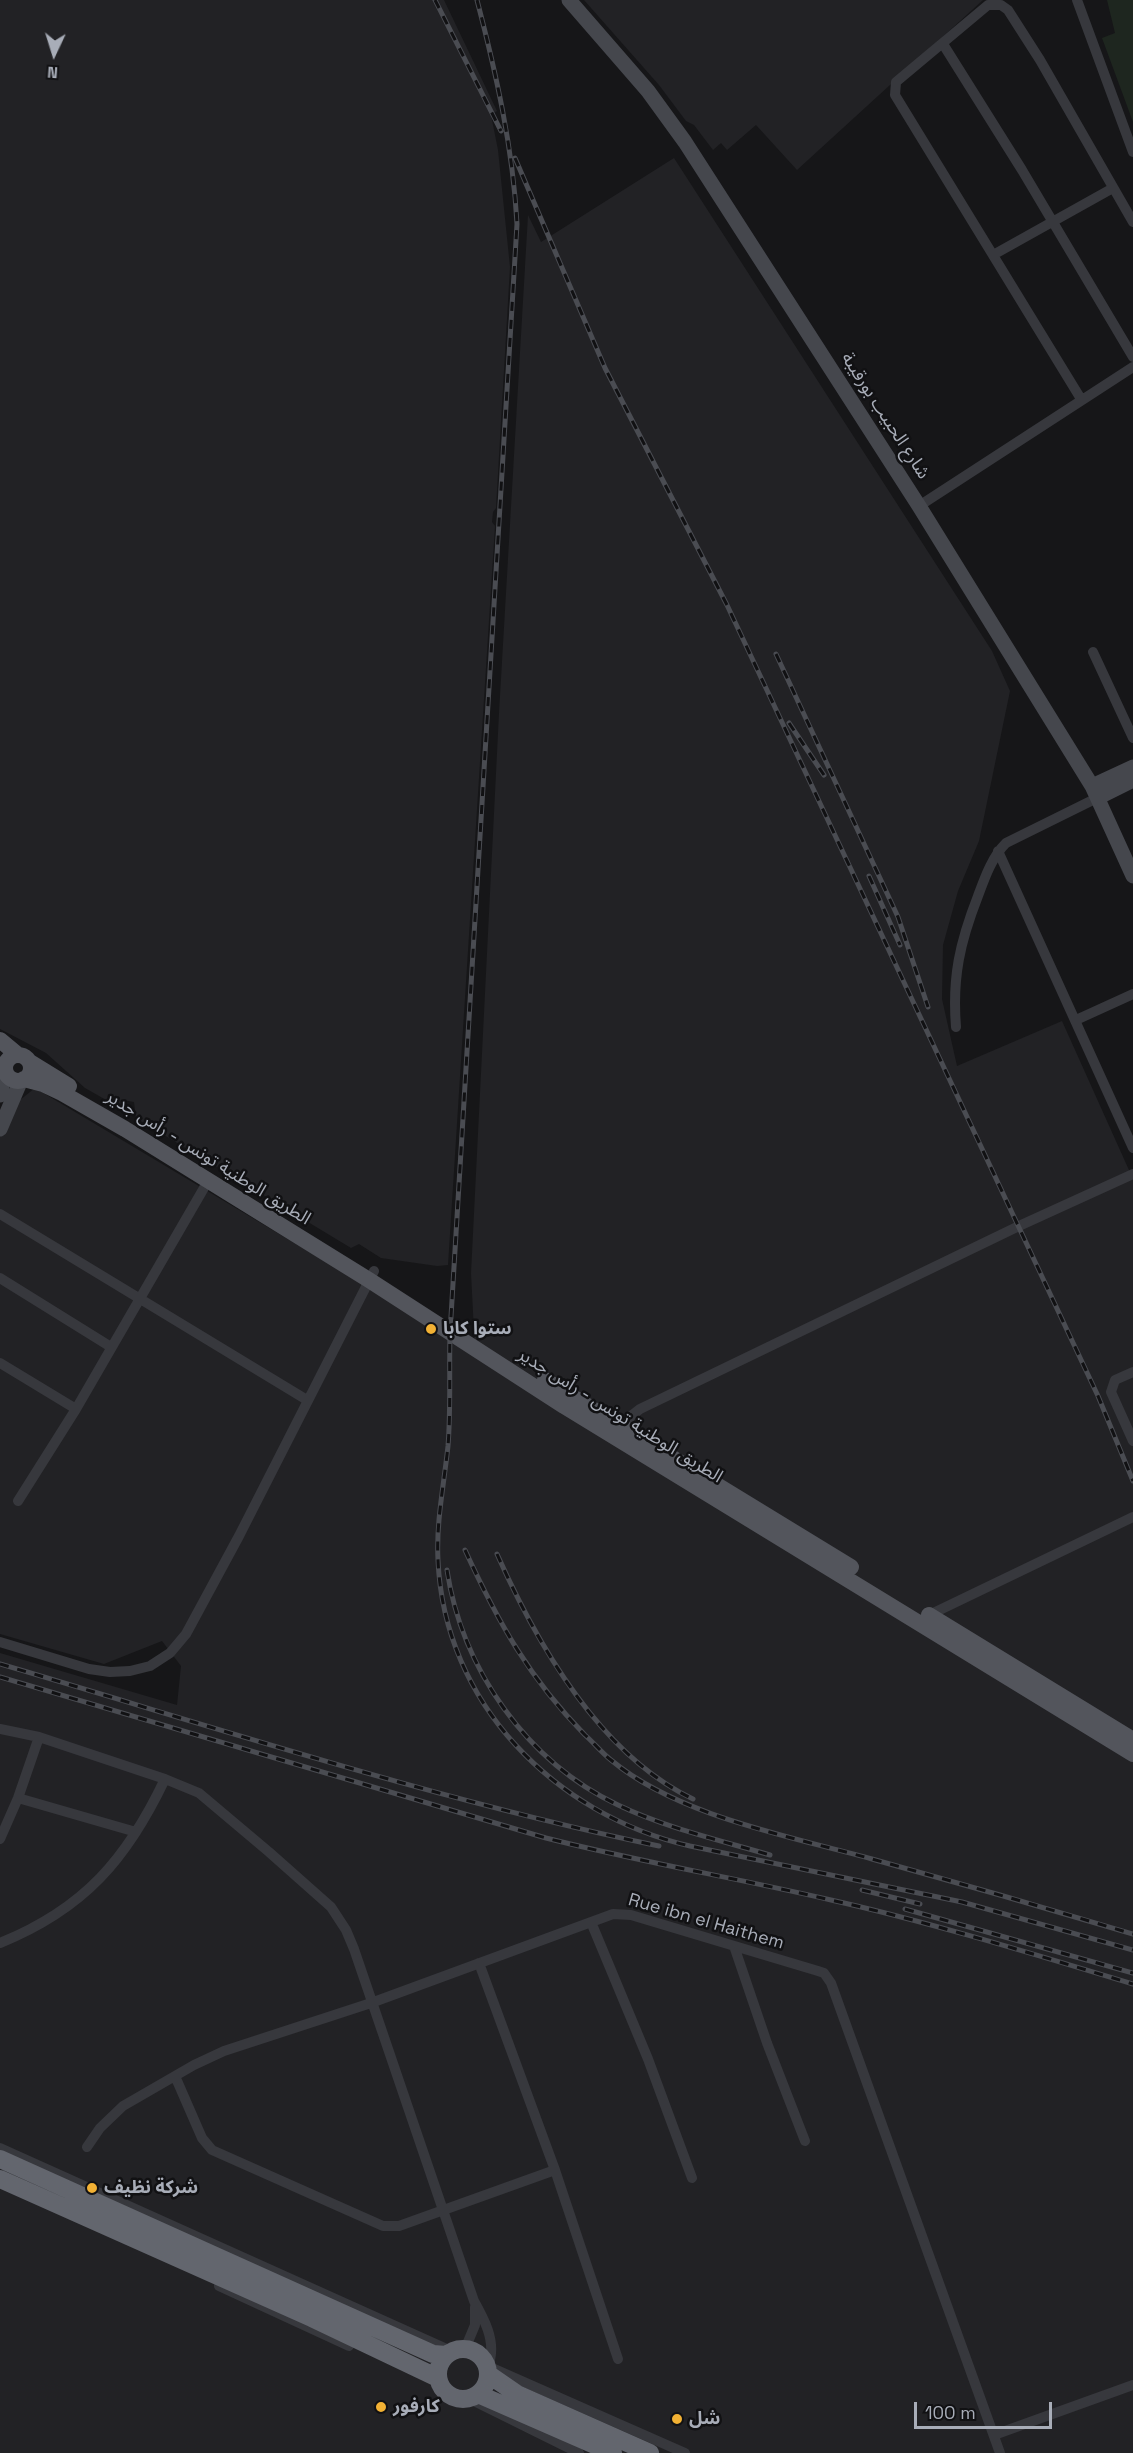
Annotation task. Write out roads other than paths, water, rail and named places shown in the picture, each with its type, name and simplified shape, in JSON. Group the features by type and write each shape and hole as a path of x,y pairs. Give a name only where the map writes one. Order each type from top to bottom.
{"highway":[{"path":"0,2159 433,2354 477,2353 487,2368 517,2394 650,2453"},
{"path":"0,2179 312,2318 440,2383 453,2396 473,2396 613,2453"},
{"path":"440,2383 441,2362 455,2352"},
{"path":"473,2396 487,2383 487,2368"}],"main road":[{"name":"شارع الحبيب بورقيبة","path":"569,0 648,91 685,142 919,506 1096,791 1133,876"},
{"path":"1096,791 1133,767"},
{"path":"1096,791 1133,780"},
{"name":"الطريق الوطنية تونس - رأس جدير","path":"0,1040 24,1058 371,1276"},
{"path":"0,1095 3,1065 10,1058 24,1058 31,1070 22,1080 0,1129"},
{"path":"3,1065 13,1080 22,1080"},
{"name":"الطريق الوطنية تونس - رأس جدير","path":"22,1080 43,1084 74,1099 208,1181 445,1320 620,1433 924,1619 1133,1740"},
{"name":"الطريق الوطنية تونس - رأس جدير","path":"924,1619 1133,1754"}],"street":[{"path":"1077,0 1133,152"},
{"path":"1081,399 895,95 896,82 988,5 1001,4 1008,10 1040,60 1133,222"},
{"path":"943,44 1053,221 1133,357"},
{"path":"993,255 1113,188"},
{"path":"919,506 1133,367"},
{"path":"1093,652 1133,738"},
{"path":"956,1027 953,997 957,963 965,929 998,850 1006,843 1096,791"},
{"path":"998,850 1133,1148"},
{"path":"1076,1020 1133,994"},
{"path":"620,1433 640,1409 1019,1226 1133,1174"},
{"path":"18,1501 76,1409 208,1181"},
{"path":"0,1214 307,1400"},
{"path":"0,1642 89,1669 110,1672 130,1671 150,1666 170,1653 192,1623 239,1536 371,1276"},
{"path":"0,1278 111,1347"},
{"path":"0,1364 76,1409"},
{"path":"1133,1372 1115,1380 1111,1392 1133,1442"},
{"path":"924,1619 1133,1517"},
{"path":"0,1729 39,1737 165,1779 199,1793 331,1907 346,1929 474,2301 490,2337 492,2352 487,2368 685,2453"},
{"path":"0,1839 18,1798 39,1737"},
{"path":"0,1943 21,1935 76,1901 108,1871 136,1833 165,1779"},
{"path":"18,1798 136,1833"},
{"name":"Rue ibn el Haithem","path":"87,2147 100,2128 123,2106 224,2051 371,2003 621,1913 824,1973 831,1983 1000,2453"},
{"path":"591,1922 648,2059 692,2178"},
{"path":"734,1946 767,2043 805,2142"},
{"path":"479,1963 555,2170 618,2359"},
{"path":"175,2076 202,2138 212,2150 383,2226 399,2226 555,2170"},
{"path":"0,2148 455,2352 476,2319 474,2301"},
{"path":"0,2187 440,2383"},
{"path":"994,2435 1133,2385"},
{"path":"473,2396 579,2453"}],"railway":[{"path":"435,0 501,131"},
{"path":"477,0 503,111 512,167 517,224 450,1333 449,1432 438,1532 438,1560 445,1612 461,1661 485,1705 516,1745 553,1780 595,1808 641,1831 690,1846 962,1902 1133,1950"},
{"path":"515,158 605,368 727,605 1098,1396 1133,1481"},
{"path":"776,654 898,917 928,1007"},
{"path":"789,723 824,775"},
{"path":"869,876 900,945"},
{"path":"465,1550 516,1648 547,1692 604,1754 638,1779 668,1796 736,1822 1133,1934"},
{"path":"497,1554 531,1624 575,1694 629,1755 660,1780 693,1799"},
{"path":"447,1570 455,1607 467,1642 484,1677 504,1708 528,1738 555,1764 585,1787 636,1813 693,1833 770,1855"},
{"path":"0,1664 410,1785 576,1828 659,1846"},
{"path":"0,1677 546,1838 869,1909 983,1939 1133,1984"},
{"path":"862,1890 920,1904"},
{"path":"905,1909 1133,1973"}],"place":[{"name":"ستوا كابا","path":"431,1329"},
{"name":"شركة نظيف","path":"92,2188"},
{"name":"كارفور","path":"381,2407"},
{"name":"شل","path":"677,2419"}]}
